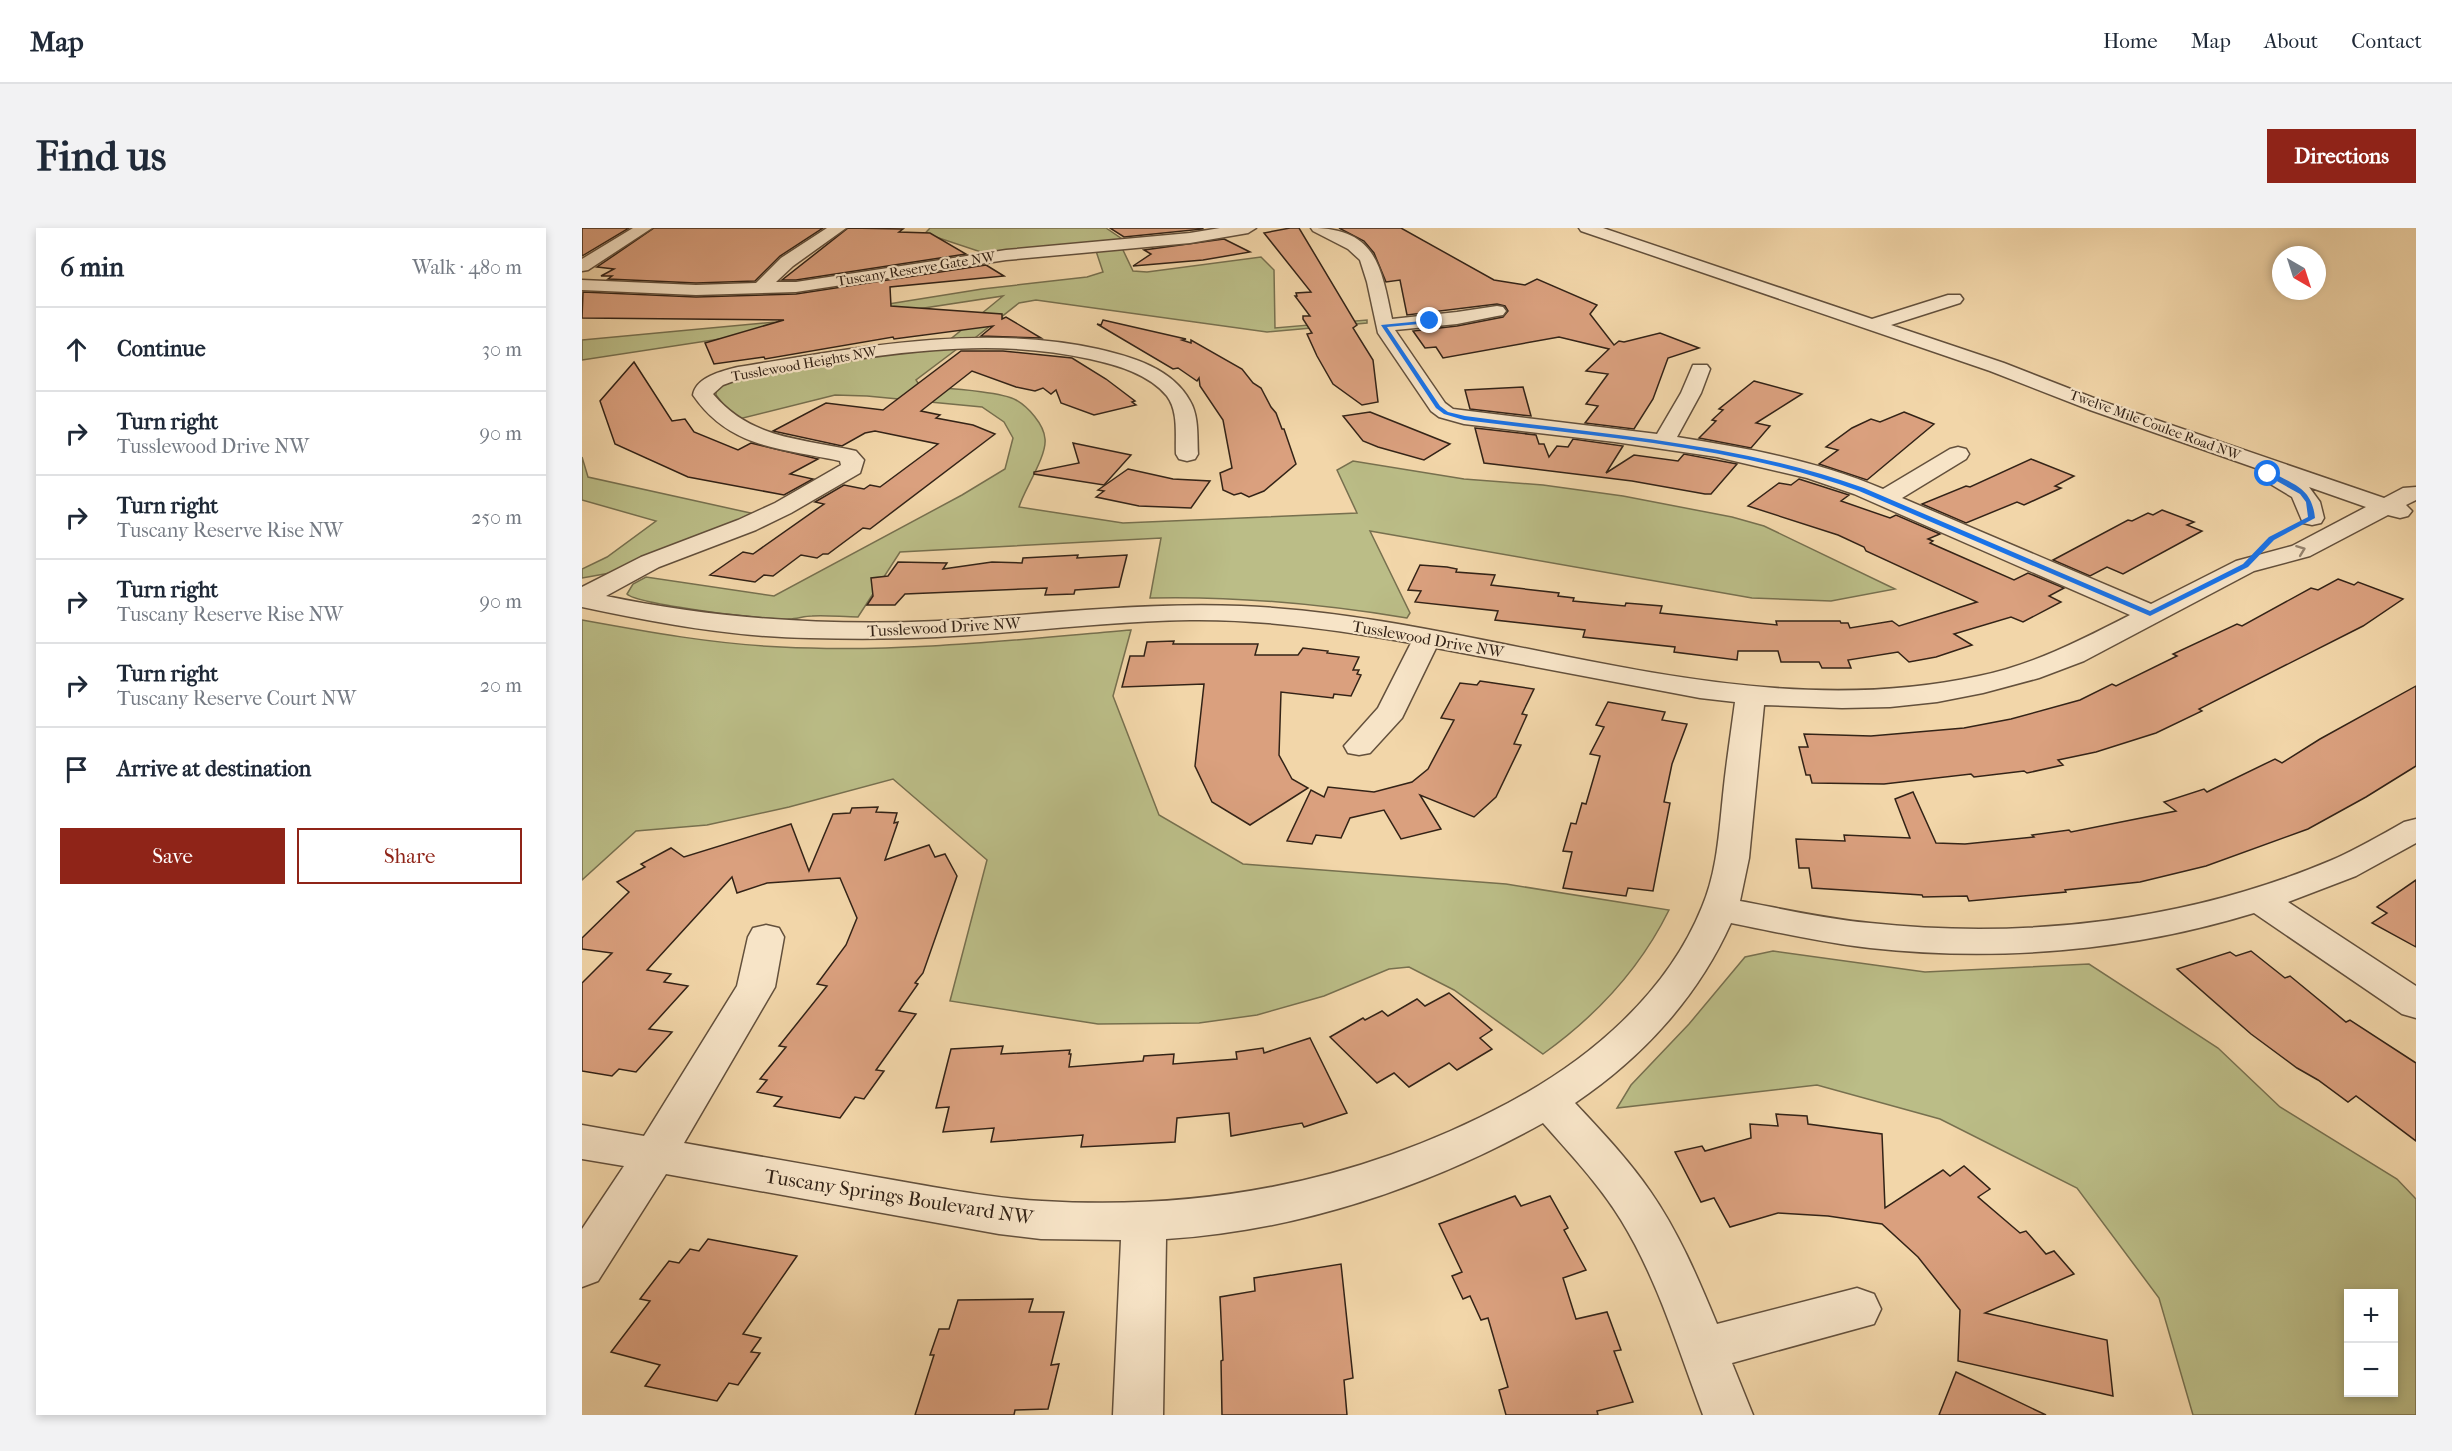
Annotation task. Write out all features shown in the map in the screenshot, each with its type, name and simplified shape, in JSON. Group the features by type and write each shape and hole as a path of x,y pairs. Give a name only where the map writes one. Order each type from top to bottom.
{"street":[{"path":"582,266 644,228"},
{"path":"760,289 787,262 838,228"},
{"name":"Tuscany Reserve Gate NW","path":"582,285 696,290 760,289 835,282 1006,255 1190,238 1248,228"},
{"path":"1319,228 1349,242 1370,260 1376,275 1384,325 1438,407 1446,413 1464,418 1663,443 1793,466 1839,480 2150,614"},
{"name":"Twelve Mile Coulee Road NW","path":"1587,228 1997,367 2180,435 2388,506"},
{"path":"1871,325 1954,299"},
{"path":"1384,325 1457,318 1497,311"},
{"name":"Tusslewood Heights NW","path":"582,598 650,562 747,525 783,508 852,468 853,460 848,456 759,437 727,423 718,416 703,395 704,389 716,381 738,373 887,350 946,344 1017,344 1082,351 1132,365 1156,377 1172,390 1184,411 1187,454"},
{"name":"Twelve Mile Coulee Road NW","path":"1997,367 2234,435 2379,483 2414,502"},
{"path":"1663,443 1691,393 1700,369"},
{"path":"2180,435 2277,478 2302,492 2310,502 2295,527"},
{"path":"1883,499 1958,454"},
{"name":"Tusslewood Drive NW","path":"2245,566 2272,539 2379,483"},
{"name":"Tusslewood Drive NW","path":"582,598 663,616 774,628 936,629 1099,616 1192,612 1288,616 1368,627 1750,696 1857,700 1955,691 1994,683 2064,659 2245,566 2301,551 2388,506 2414,502"},
{"path":"1359,746 1391,712 1426,638"},
{"name":"Tuscany Springs Boulevard NW","path":"582,1142 963,1212 1041,1220 1103,1222 1144,1221 1230,1213 1345,1189 1433,1159 1489,1133 1547,1100 1603,1061 1652,1017 1682,980 1719,909 1727,887 1733,859 1750,696"},
{"path":"1719,909 1870,936 1996,942 2131,928 2231,908 2258,899 2347,867 2416,829"},
{"path":"2258,899 2416,1004"},
{"path":"582,1267 655,1155 756,987 766,937"},
{"path":"1547,1100 1617,1179 1645,1222 1665,1260 1728,1415"},
{"path":"1138,1415 1144,1221"},
{"path":"1702,1349 1857,1309"}],"green space":[{"path":"930,228 1106,228 1125,241 987,254 936,237 919,240"},
{"path":"1122,248 1133,271 1147,272 1261,257 1274,270 1275,328 1367,320 1367,323 1267,332 1036,300 1019,303 971,341 947,342 1003,296 582,360 582,340 776,322 982,289 1087,277 1103,272 1096,251"},
{"path":"961,346 916,380 920,386 984,392 1008,397 1021,403 1035,416 1044,433 1045,446 1019,507 1123,523 1357,513 1337,470 1353,461 1464,479 1543,485 1623,496 1732,517 1764,526 1895,589 1831,601 1752,598 1370,531 1410,613 1407,618 1279,602 1215,598 1150,598 1161,538 900,552 858,617 809,616 777,619 677,607 627,594 633,584 646,577 774,596 962,495 1005,469 1013,438 1004,422 982,407 835,395 739,419 730,413 716,395 716,389 723,383 737,378 849,359"},
{"path":"582,457 588,477 755,514 610,573 582,578 582,569 607,557 656,521 582,500"},
{"path":"582,620 706,640 781,647 825,648 912,647 1131,630 1113,696 1159,815 1243,864 1506,884 1669,910 1645,952 1615,990 1581,1024 1543,1054 1454,990 1409,967 1389,969 1324,996 1257,1015 1199,1023 1098,1024 950,1001 987,860 893,779 789,807 707,825 636,831 582,880"},
{"path":"1773,951 1925,972 2089,964 2218,1048 2280,1107 2397,1179 2416,1199 2416,1415 2193,1415 2159,1298 2077,1188 1940,1119 1817,1085 1617,1108 1631,1085 1689,1024 1745,957"}],"building":[{"path":"582,228 629,228 582,256"},
{"path":"654,228 823,228 780,256 755,281 696,283 608,279 612,276 601,276 614,269 597,267"},
{"path":"848,228 903,229 899,232 930,233 966,254 796,280 782,280"},
{"path":"1110,228 1202,228 1203,229 1124,237"},
{"path":"1299,228 1357,325 1353,328 1373,360 1378,402 1362,405 1333,384 1317,356 1307,334 1312,333 1303,319 1303,316 1310,316 1295,296 1297,296 1296,293 1311,292 1264,233"},
{"path":"1339,228 1401,228 1494,280 1525,285 1537,279 1597,305 1590,314 1614,345 1619,341 1624,342 1660,333 1699,348 1668,358 1653,399 1634,429 1585,423 1598,406 1586,404 1608,374 1586,371 1609,349 1559,337 1443,358 1436,347 1425,348 1413,331 1457,326 1503,317 1508,311 1505,306 1497,304 1407,315 1400,280 1386,282 1374,253 1364,241"},
{"path":"1224,239 1250,252 1203,260 1133,266 1151,254 1144,250"},
{"path":"986,265 1004,276 890,287 891,306 1002,314 1002,319 1006,317 1041,338 981,336 993,326 894,339 893,337 765,359 764,357 714,364 705,343 784,320 582,318 583,292 696,297 796,294"},
{"path":"1103,320 1186,339 1182,340 1191,343 1191,340 1242,369 1253,383 1261,388 1276,413 1296,464 1264,491 1249,497 1241,493 1234,495 1223,490 1220,473 1232,468 1223,420 1200,386 1199,378 1197,381 1178,368 1173,369 1097,324 1101,325"},
{"path":"961,351 1003,351 1072,358 1106,379 1135,401 1132,402 1136,405 1094,415 1061,403 1056,390 1051,394 1043,388 1035,391 1016,387 972,371 921,411 940,415 936,418 973,425 995,434 870,529 863,528 828,554 817,558 801,555 773,576 764,575 755,582 710,575 743,552 753,554 824,504 815,502 844,485 864,489 870,485 880,487 938,444 875,431 865,433 842,446 773,431 826,403 883,410"},
{"path":"634,362 672,421 685,419 694,432 738,450 751,443 818,459 790,474 813,479 784,495 688,477 615,444 600,401"},
{"path":"1754,381 1802,394 1756,423 1770,426 1751,448 1699,438 1716,421 1712,420 1723,410 1719,409"},
{"path":"1523,387 1531,416 1470,409 1465,390"},
{"path":"1370,412 1450,444 1424,460 1363,441 1343,416"},
{"path":"1904,412 1934,424 1867,480 1819,464 1838,450 1826,447 1852,428 1871,419 1880,422"},
{"path":"1475,428 1536,435 1539,444 1544,444 1549,457 1557,446 1568,447 1573,439 1623,446 1606,473 1634,455 1678,461 1684,454 1737,464 1711,494 1705,494 1632,481 1484,463"},
{"path":"1073,443 1131,455 1104,485 1034,474 1034,472 1079,463"},
{"path":"2031,459 2074,476 2055,486 2061,488 2024,505 2017,502 1966,523 1922,504 1966,486 1970,487"},
{"path":"1128,469 1173,479 1210,481 1191,508 1139,506 1096,497 1104,491 1098,490"},
{"path":"1799,479 1849,495 1841,501 1890,518 1896,515 1940,534 1928,539 1933,541 1930,543 2014,580 2028,573 2064,588 2049,596 2061,602 2023,622 2011,617 1954,634 1972,645 1936,657 1909,662 1898,652 1848,660 1851,668 1822,668 1819,662 1781,662 1778,651 1738,651 1737,660 1674,652 1675,647 1583,637 1585,630 1495,620 1498,611 1415,602 1421,591 1408,590 1420,565 1447,567 1457,569 1456,572 1495,575 1491,585 1559,593 1558,596 1574,598 1573,601 1625,606 1626,603 1662,606 1660,613 1777,625 1776,621 1840,621 1848,623 1850,628 1892,621 1899,626 1977,602 1866,551 1864,547 1838,535 1748,506 1779,483 1791,485"},
{"path":"2162,510 2194,522 2187,525 2202,531 2123,574 2107,567 2090,576 2053,560 2128,520 2132,521 2148,513 2153,515"},
{"path":"1078,555 1077,558 1127,555 1119,587 1075,590 1074,594 1045,595 1047,588 905,594 895,605 867,605 873,596 871,578 888,576 898,562 947,563 943,569 992,562 1022,563 1023,558"},
{"path":"2338,579 2354,585 2358,582 2403,599 2363,626 2156,733 2096,752 2058,760 2063,765 2027,773 2024,771 1974,777 1971,774 1884,784 1812,783 1810,775 1806,775 1799,747 1808,747 1804,734 1871,736 1964,728 2011,719 2080,700 2112,684 2116,686 2177,656 2173,654 2237,624 2242,626 2311,588 2318,590"},
{"path":"1174,641 1173,644 1258,644 1255,655 1298,655 1303,648 1359,657 1353,670 1359,670 1357,674 1361,675 1351,696 1334,694 1333,698 1281,692 1279,755 1292,779 1308,788 1250,825 1212,802 1195,766 1204,684 1122,687 1130,656 1144,656 1147,642"},
{"path":"1480,681 1534,689 1522,714 1527,715 1514,744 1521,745 1496,797 1474,817 1420,795 1441,829 1401,839 1384,810 1350,818 1341,838 1316,835 1312,844 1287,841 1311,790 1324,797 1328,787 1374,792 1412,782 1428,769 1454,720 1441,718 1460,683 1477,685"},
{"path":"2416,686 2416,766 2308,829 2206,866 2140,882 1969,901 1967,896 1923,897 1922,895 1812,888 1809,868 1799,868 1796,839 1845,841 1844,835 1910,838 1895,799 1913,792 1936,843 1965,844 2034,837 2032,835 2069,830 2071,832 2176,811 2164,802 2204,789 2207,792 2275,759 2282,763 2320,739"},
{"path":"1608,702 1665,712 1662,720 1687,724 1672,764 1664,802 1670,803 1653,891 1628,888 1626,896 1563,888 1572,852 1563,851 1571,823 1576,824 1582,803 1586,804 1600,756 1590,754 1604,727 1596,725"},
{"path":"878,807 876,812 897,813 894,823 898,822 885,860 929,845 935,857 945,854 957,876 923,973 899,1011 916,1014 876,1070 884,1071 864,1099 855,1097 840,1118 774,1106 782,1097 757,1092 767,1080 760,1079 786,1047 779,1046 827,986 817,984 846,945 857,918 840,878 767,883 737,893 732,877 647,970 671,974 664,982 688,986 649,1029 672,1032 636,1072 619,1069 612,1076 582,1071 582,983 612,953 582,949 582,938 629,892 617,882 645,867 641,864 671,848 684,857 791,824 809,871 833,814 850,813 852,808"},
{"path":"2416,880 2416,947 2372,923 2387,913 2377,907"},
{"path":"2251,951 2285,978 2290,976 2346,1022 2350,1020 2416,1063 2416,1141 2356,1096 2348,1102 2297,1068 2251,1034 2177,969 2230,952 2236,956"},
{"path":"1449,993 1492,1030 1480,1038 1492,1049 1457,1070 1449,1063 1409,1087 1394,1073 1377,1083 1330,1037 1363,1018 1365,1020 1382,1011 1388,1016 1417,999 1425,1006"},
{"path":"1310,1038 1347,1113 1304,1127 1302,1123 1231,1136 1229,1113 1177,1118 1175,1142 1081,1147 1083,1135 991,1142 994,1128 943,1132 949,1107 936,1108 951,1049 1003,1046 1001,1054 1070,1050 1069,1067 1143,1061 1144,1056 1174,1054 1173,1064 1237,1059 1236,1052 1263,1048 1264,1053"},
{"path":"1776,1114 1807,1116 1808,1124 1882,1134 1885,1208 1943,1170 1950,1176 1964,1166 1990,1189 1978,1197 2020,1233 2026,1231 2046,1254 2054,1251 2074,1274 1985,1313 2107,1340 2113,1396 1958,1361 1960,1310 1918,1257 1882,1224 1828,1216 1778,1213 1730,1227 1714,1198 1701,1202 1675,1152 1702,1146 1705,1151 1751,1138 1750,1124 1778,1126"},
{"path":"1515,1196 1521,1206 1550,1196 1568,1228 1564,1230 1586,1270 1563,1278 1576,1319 1607,1312 1621,1350 1614,1351 1633,1402 1597,1411 1598,1415 1506,1415 1499,1390 1508,1387 1488,1318 1481,1320 1470,1296 1463,1299 1452,1276 1462,1272 1439,1224"},
{"path":"708,1239 797,1256 743,1334 761,1338 751,1352 760,1353 738,1385 729,1383 717,1401 645,1386 660,1365 611,1352 650,1301 640,1299 669,1261 679,1263 690,1249 699,1251"},
{"path":"1341,1264 1353,1378 1344,1380 1347,1415 1222,1415 1221,1361 1223,1360 1220,1297 1255,1291 1254,1278"},
{"path":"1033,1299 1029,1312 1064,1312 1051,1365 1059,1364 1048,1409 1015,1410 1014,1415 915,1415 934,1355 930,1355 939,1329 949,1329 958,1300"},
{"path":"1956,1372 2046,1415 1939,1415"}],"route":[{"path":"1430,321 1384,325 1387,333 1438,407 1446,413 1464,418 1709,450 1793,466 1862,489 2150,614 2245,566 2272,539 2312,518 2310,502 2302,492 2268,474"}]}
